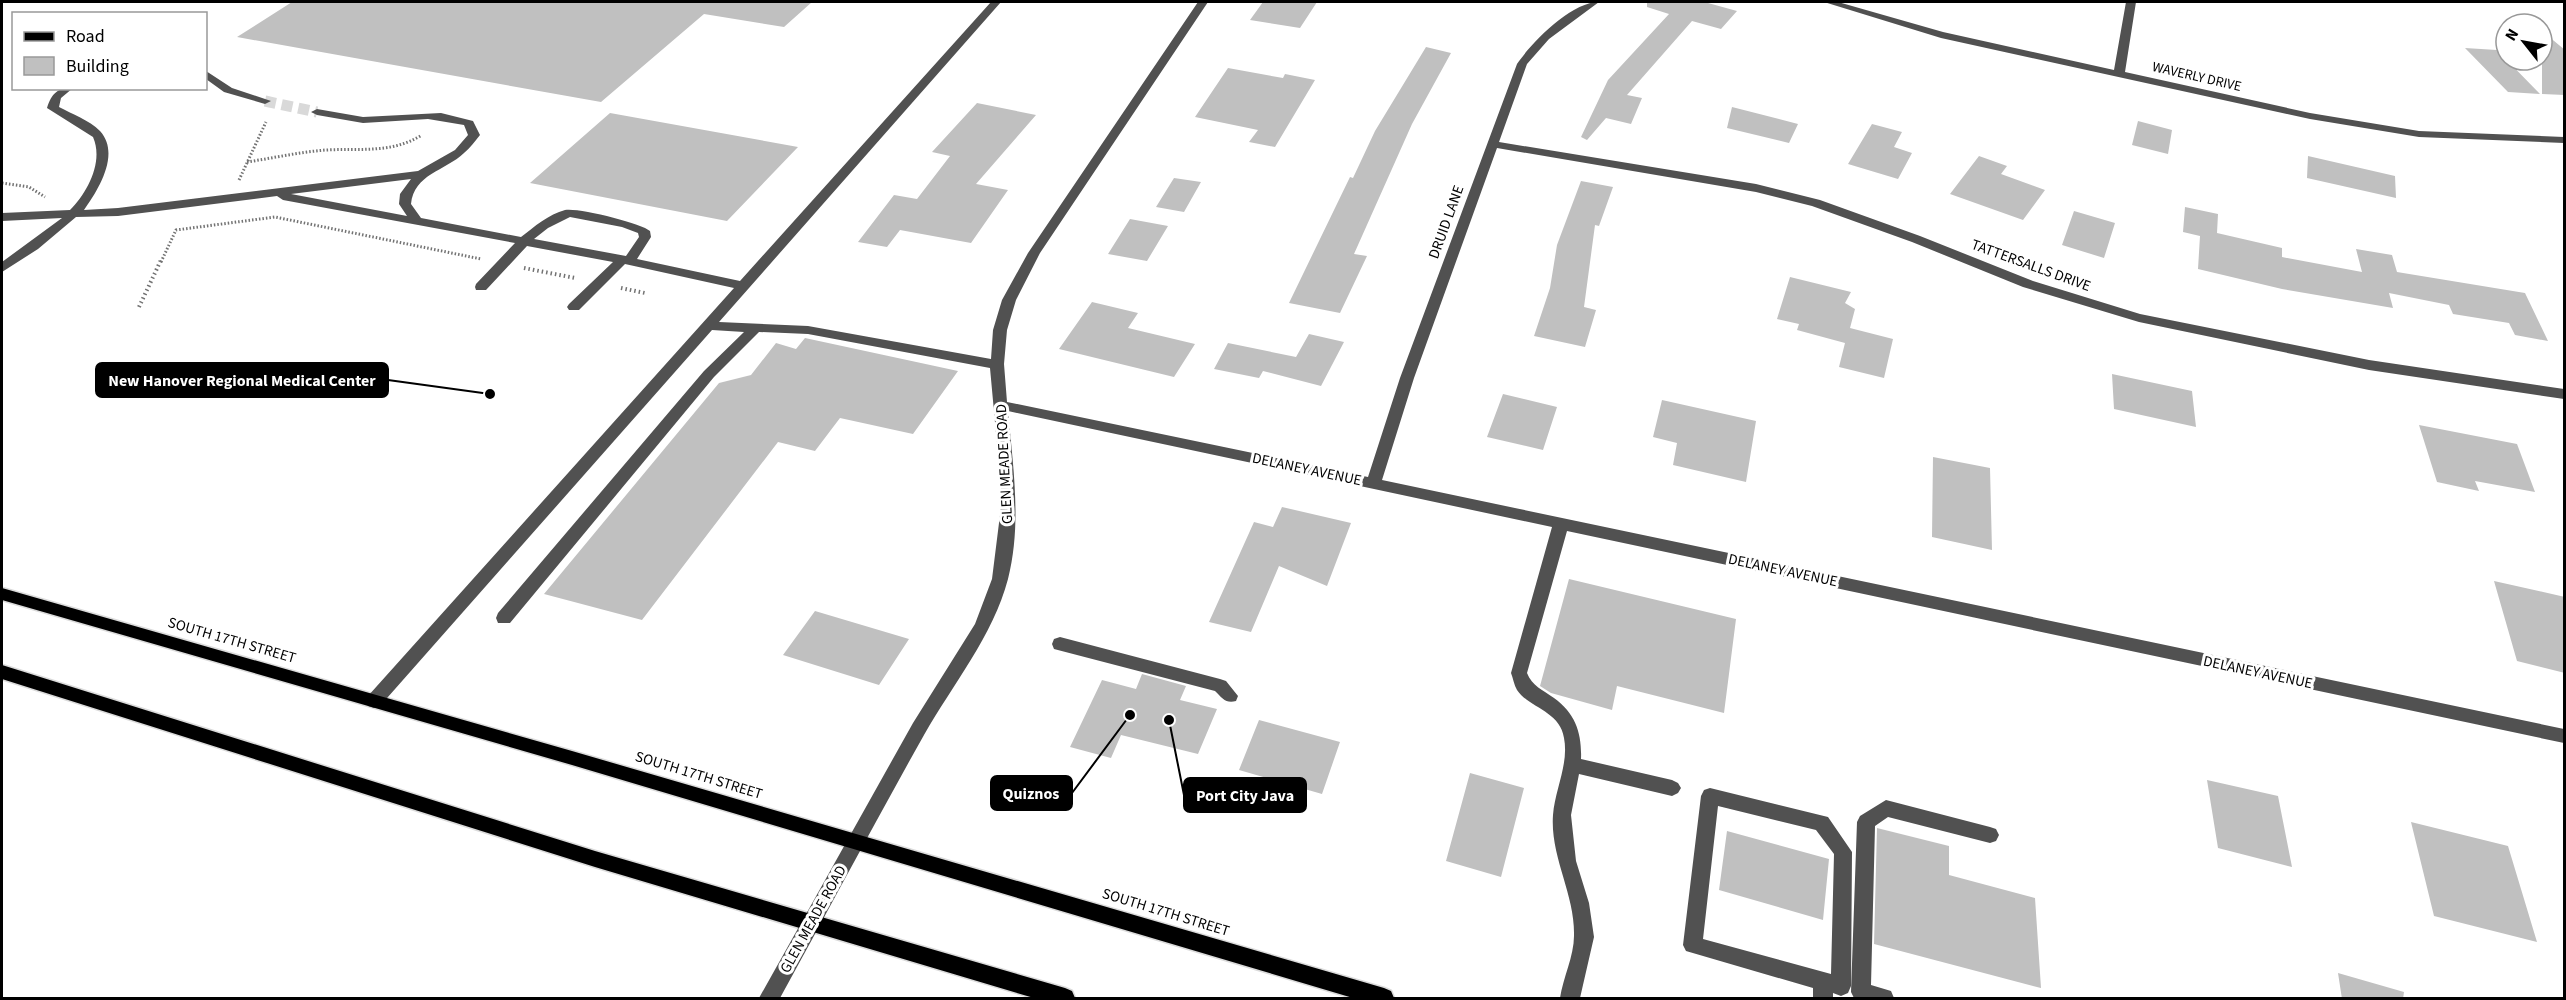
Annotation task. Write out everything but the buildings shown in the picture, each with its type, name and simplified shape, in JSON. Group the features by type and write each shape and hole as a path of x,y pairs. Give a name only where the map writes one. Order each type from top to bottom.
{"main road":[{"name":"SOUTH 17TH STREET","path":"2,594 374,701 1384,999"},
{"path":"2,672 595,859 1065,999"}],"street":[{"path":"374,701 996,2"},
{"name":"GLEN MEADE ROAD","path":"769,999 919,728 982,626 1000,579 1008,530 1009,499 997,364 1000,330 1018,281 1203,2"},
{"name":"DRUID LANE","path":"1374,483 1407,378 1522,64 1533,48 1554,28 1594,2"},
{"name":"WAVERLY DRIVE","path":"1829,2 1941,35 2310,117 2376,128 2464,138 2565,140"},
{"path":"2119,74 2131,2"},
{"path":"207,75 228,90 266,101"},
{"path":"2,268 54,232 74,213 101,173 102,145 96,134 53,108 56,97 65,90"},
{"path":"2,217 118,212 421,174 459,152 474,135 470,123 447,115 416,114 362,120 317,112"},
{"name":"TATTERSALLS DRIVE","path":"1492,144 1756,188 1806,200 1863,219 2028,284 2139,318 2368,365 2565,393"},
{"path":"417,220 405,204 406,194 421,174"},
{"path":"267,193 417,220 742,286"},
{"path":"481,287 524,241 568,213 639,227 644,231 645,237 625,261 574,307"},
{"path":"708,326 808,330 968,362 997,364"},
{"path":"504,618 709,374 755,329"},
{"name":"DELANEY AVENUE","path":"1001,405 2565,736"},
{"path":"1562,524 1519,673 1524,687 1551,704 1564,718 1573,737 1572,765 1562,815 1566,861 1580,903 1584,937 1570,999"},
{"path":"1060,644 1220,686 1230,696"},
{"path":"1572,765 1672,788"},
{"path":"1710,796 1822,823 1843,852 1841,986 1823,990 1693,945 1710,796"},
{"path":"1884,999 1862,992 1866,822 1886,808 1990,835"}],"path":[{"path":"247,162 326,150 381,150 400,147 419,137 447,115"},
{"path":"219,224 266,122"},
{"path":"2,183 29,187 45,197 45,206 37,215"},
{"path":"139,307 176,230 275,218 645,293"}],"tunnel":[{"path":"265,101 317,112"}],"place":[{"name":"New Hanover Regional Medical Center","path":"490,394"},
{"name":"Quiznos","path":"1130,715"},
{"name":"Port City Java","path":"1169,720"}]}
